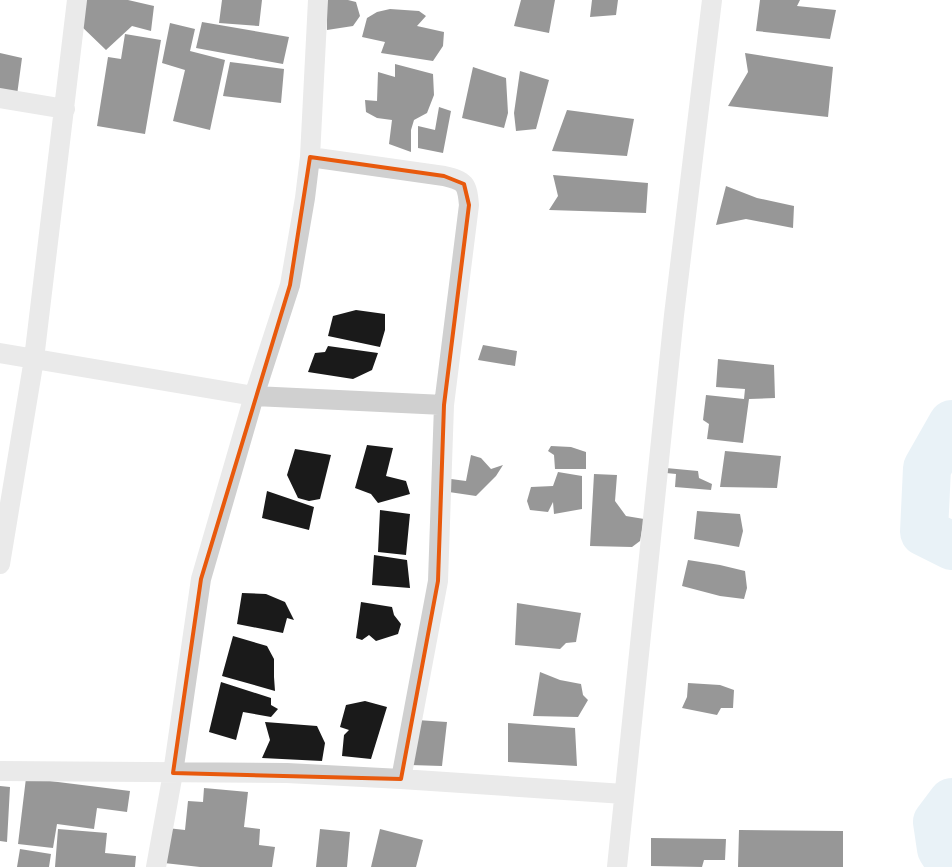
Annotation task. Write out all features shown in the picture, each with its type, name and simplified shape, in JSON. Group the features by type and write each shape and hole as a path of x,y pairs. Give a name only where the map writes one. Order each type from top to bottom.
{"street":[{"path":"0,564 34,359 77,0"},
{"path":"156,867 173,773 201,579 254,396 290,285 310,157 318,0"},
{"path":"617,867 674,315 712,0"},
{"path":"0,98 65,109"},
{"path":"310,157 444,176 456,179 464,184 468,192 469,205 444,405 438,581 401,779"},
{"path":"0,353 254,396 444,405"},
{"path":"0,771 287,773 624,794"}],"highlighted area":[{"path":"310,157 444,176 464,184 469,205 444,405 438,581 401,779 173,773 201,579 290,285"}],"building":[{"path":"84,0 128,0 154,6 151,31 132,26 106,50 79,24"},
{"path":"222,0 262,0 259,26 219,23"},
{"path":"327,0 356,2 360,16 353,26 327,30"},
{"path":"521,0 555,0 549,33 514,26"},
{"path":"592,0 618,0 616,15 590,17"},
{"path":"760,0 800,0 797,6 836,10 830,39 756,31"},
{"path":"390,9 419,11 426,16 417,26 444,32 443,46 433,61 381,53 385,42 362,37 367,18 377,12"},
{"path":"202,22 289,37 283,64 196,48"},
{"path":"170,23 195,29 190,51 225,60 210,130 173,121 185,70 162,63"},
{"path":"125,34 161,40 145,134 97,126 108,57 121,59"},
{"path":"0,53 22,58 17,95 0,93"},
{"path":"745,53 833,67 828,117 728,106 748,72"},
{"path":"230,62 284,69 281,103 223,96"},
{"path":"395,64 433,74 434,95 427,113 414,120 411,130 411,152 389,144 392,120 377,118 366,112 365,100 377,101 378,72 395,77"},
{"path":"473,67 506,78 508,113 504,128 462,118"},
{"path":"520,71 549,80 536,129 516,131 514,113"},
{"path":"439,107 451,111 443,153 418,148 418,126 435,130"},
{"path":"567,110 634,119 627,156 552,151"},
{"path":"553,175 648,183 646,213 549,210 558,196"},
{"path":"726,186 757,198 794,206 793,228 746,219 716,225"},
{"path":"356,310 385,314 385,330 380,347 328,336 333,316"},
{"path":"483,345 517,351 515,366 478,360"},
{"path":"328,346 378,353 372,370 353,379 308,372 315,353 325,352"},
{"path":"718,359 774,365 775,398 749,399 743,443 707,439 709,424 703,420 706,395 744,399 745,389 716,387"},
{"path":"367,445 393,448 386,476 406,481 410,494 378,503 371,494 355,488"},
{"path":"551,446 571,447 586,452 586,469 555,469 554,455 548,451"},
{"path":"295,449 331,455 320,499 309,501 298,498 287,475"},
{"path":"725,451 781,456 777,488 720,487"},
{"path":"471,455 481,458 491,469 503,465 496,476 476,496 449,492 451,479 466,481"},
{"path":"666,468 698,471 699,478 712,484 711,490 675,487 676,474 666,473"},
{"path":"558,472 582,476 582,509 554,514 553,502 548,512 530,510 527,501 531,487 553,486"},
{"path":"594,474 617,475 615,501 626,516 644,519 640,541 632,547 590,546"},
{"path":"267,491 314,507 309,530 262,518"},
{"path":"380,510 410,514 406,555 378,552"},
{"path":"697,511 740,514 743,531 739,547 694,539"},
{"path":"374,555 407,560 410,588 372,585"},
{"path":"688,560 745,571 747,588 744,599 720,596 682,586"},
{"path":"242,593 266,594 285,602 294,620 287,618 283,633 237,624"},
{"path":"361,602 392,607 394,615 401,624 398,634 376,641 369,635 362,640 356,638"},
{"path":"517,603 581,613 576,642 566,643 560,649 515,645"},
{"path":"233,636 267,646 274,659 275,691 222,676"},
{"path":"540,672 560,680 581,684 583,695 588,700 578,717 533,716"},
{"path":"221,682 271,698 271,705 278,709 271,717 243,712 236,740 209,732"},
{"path":"688,683 720,685 734,690 733,708 721,708 717,715 682,708 687,697"},
{"path":"365,701 387,707 371,759 342,756 344,735 349,730 340,727 346,705"},
{"path":"417,720 447,722 442,766 410,765"},
{"path":"265,722 317,726 325,743 322,761 262,758 270,740"},
{"path":"508,723 575,728 577,766 508,762"},
{"path":"26,778 130,791 127,812 97,808 94,829 57,824 53,848 18,844"},
{"path":"0,786 10,787 7,842 0,841"},
{"path":"204,788 248,792 244,827 260,829 259,845 275,847 272,867 200,867 164,863 167,828 185,830 188,801 203,802"},
{"path":"58,829 107,833 105,853 136,856 135,867 55,867"},
{"path":"320,829 350,832 347,867 316,867"},
{"path":"380,829 423,840 416,867 371,867"},
{"path":"739,830 843,831 843,867 738,867"},
{"path":"651,838 726,839 725,860 704,860 702,867 651,866"},
{"path":"20,849 51,854 49,867 17,867"}],"waterway":[{"path":"952,424 927,468 924,532 952,546"},
{"path":"952,802 937,822 941,849 952,866"}]}
